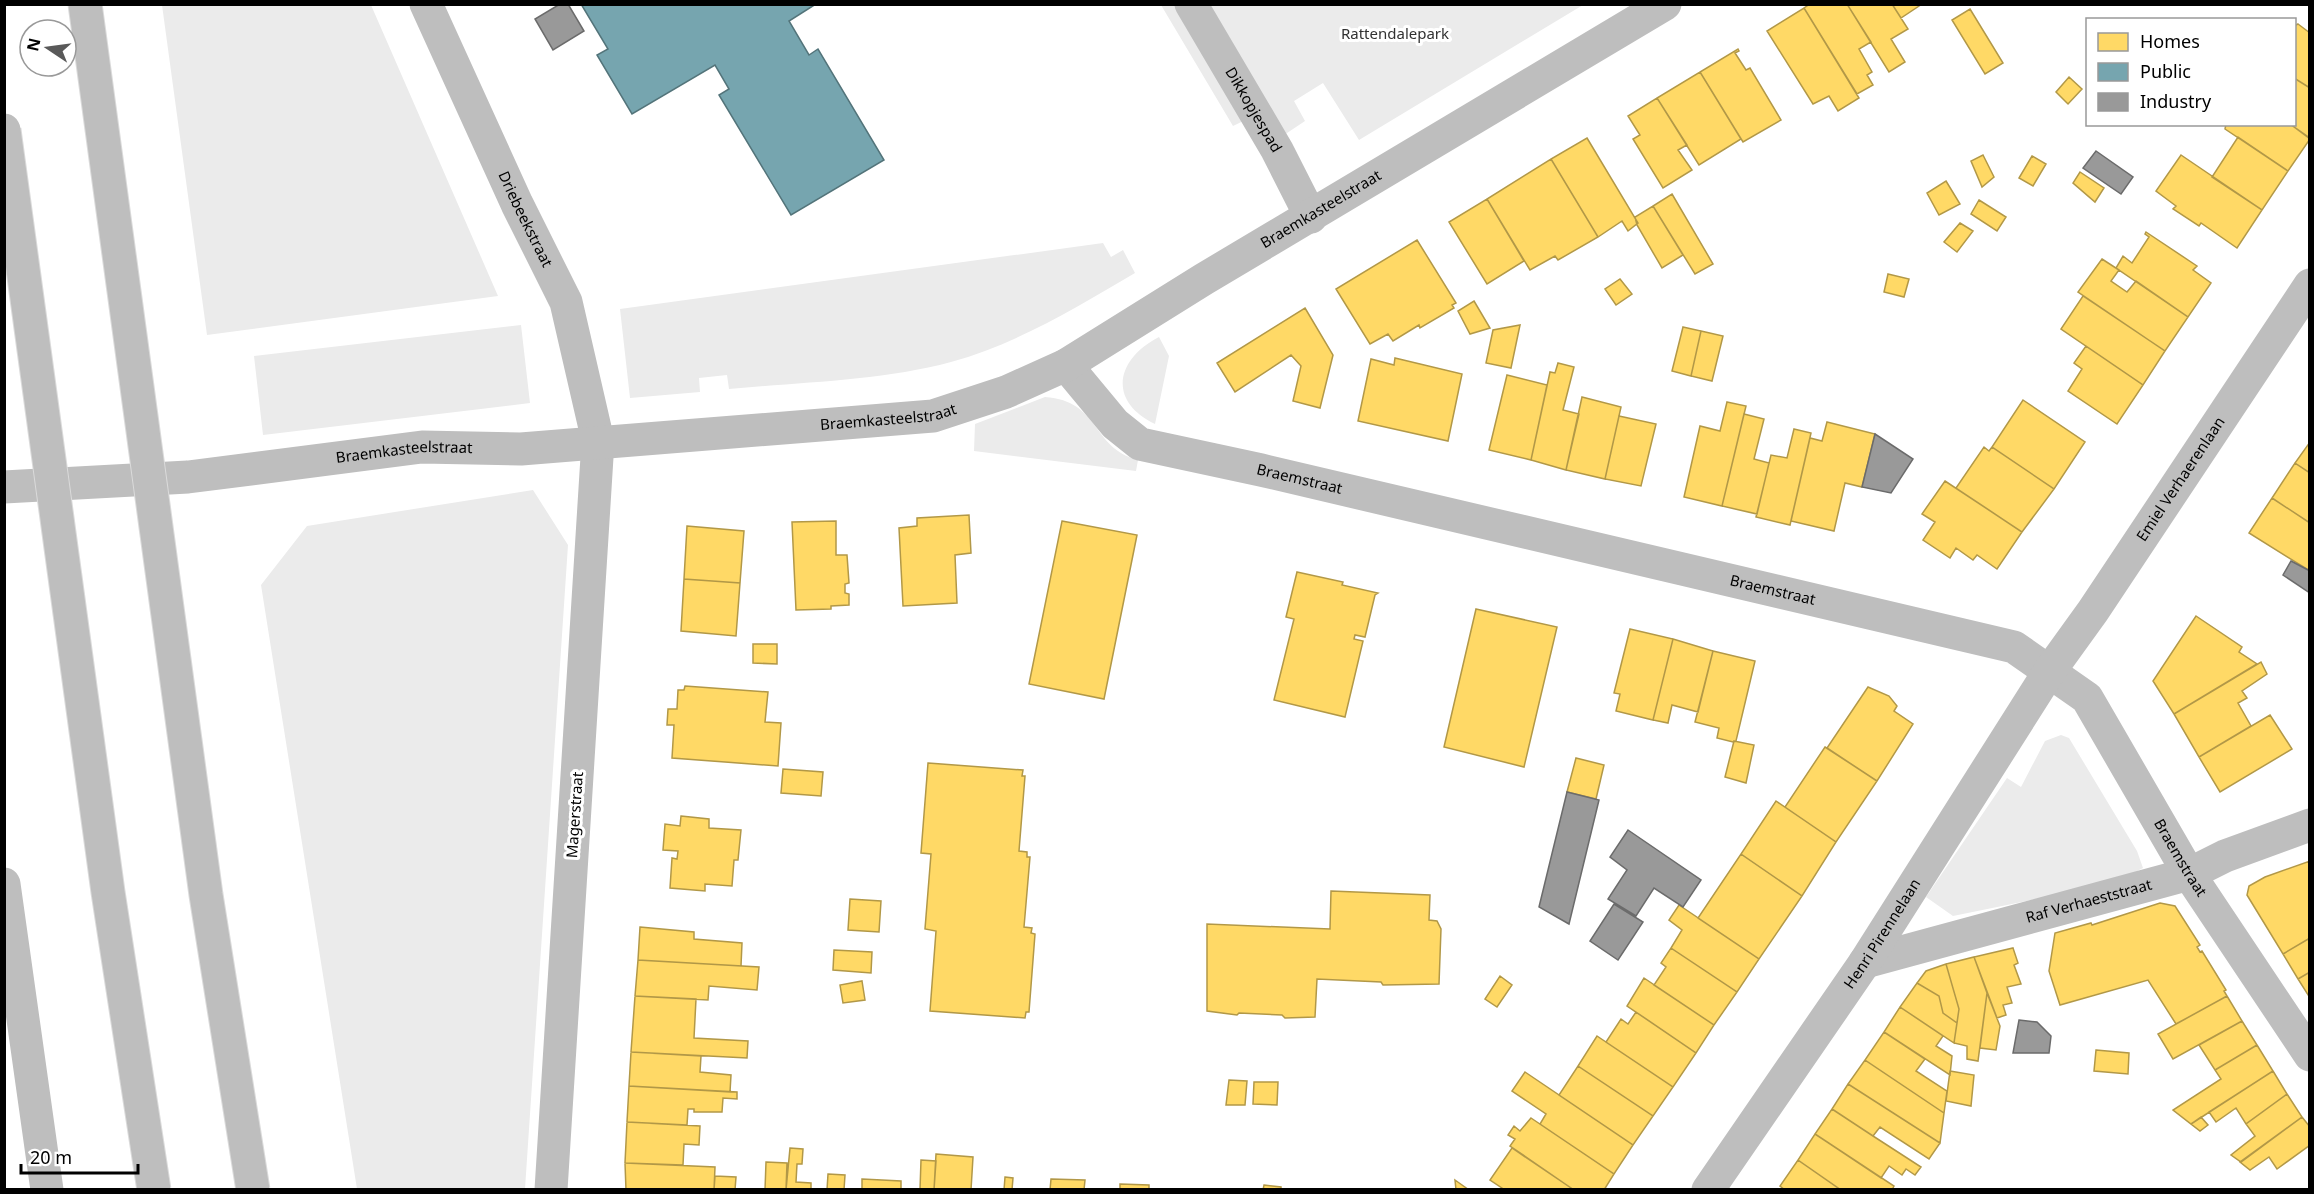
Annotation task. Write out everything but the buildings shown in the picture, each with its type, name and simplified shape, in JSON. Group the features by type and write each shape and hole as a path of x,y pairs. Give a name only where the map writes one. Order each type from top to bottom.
{"main road":[{"path":"85,4 206,895 252,1190"},
{"name":"Driebeekstraat","path":"426,4 517,204 566,302 598,441"},
{"name":"Dikkopjespad","path":"1191,4 1277,150 1311,217"},
{"name":"Braemkasteelstraat","path":"4,487 188,477 422,447 520,449 933,416 1006,392 1066,365 1204,279 1665,4"},
{"path":"4,130 108,892 154,1190"},
{"name":"Emiel Verhaerenlaan","path":"2049,672 2093,611 2310,285"},
{"name":"Braemstraat","path":"1066,365 1115,424 1140,444 1261,470 2014,647 2087,699 2189,874 2310,1055"},
{"name":"Magerstraat","path":"551,1190 598,441"},
{"name":"Henri Pirennelaan","path":"1708,1190 1865,962 2049,672"},
{"name":"Raf Verhaeststraat","path":"1865,962 2189,874 2225,856 2310,825"},
{"path":"4,884 47,1190"}],"green space":[{"path":"162,5 371,5 498,296 207,335"},
{"name":"Rattendalepark","path":"1161,5 1583,5 1359,140 1323,83 1294,101 1305,121 1284,135 1264,111 1233,126"},
{"path":"1103,243 1111,257 1123,250 1135,273 1046,324 999,345 951,362 897,373 841,380 729,389 727,375 699,378 700,392 630,398 620,309"},
{"path":"521,325 530,403 263,435 254,356"},
{"path":"1159,337 1169,356 1155,424 1140,415 1129,404 1124,392 1123,380 1126,368 1133,357"},
{"path":"1045,397 1063,400 1077,407 1112,446 1123,454 1138,460 1136,471 974,451 975,424"},
{"path":"533,490 568,545 525,1189 357,1189 261,585 307,526"},
{"path":"2061,735 2069,738 2137,851 2143,868 2114,883 1953,916 1926,897 2007,778 2021,787 2045,741"}]}
